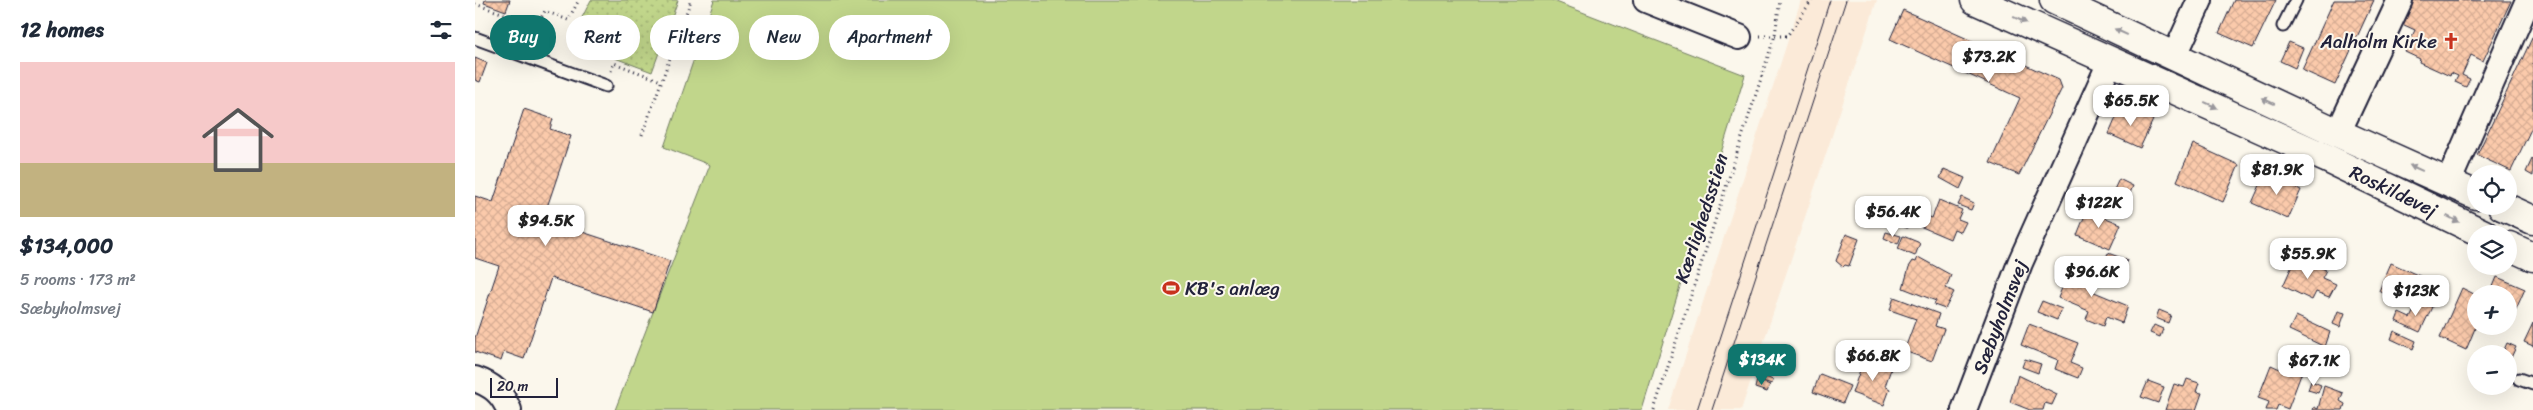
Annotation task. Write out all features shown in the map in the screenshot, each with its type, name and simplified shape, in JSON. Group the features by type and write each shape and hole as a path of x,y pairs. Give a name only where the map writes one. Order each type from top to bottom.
{"street":[{"path":"1646,0 1739,37"},
{"name":"Roskildevej","path":"1975,0 2326,158 2467,226"},
{"name":"Roskildevej","path":"2054,0 2173,57 2467,191"},
{"path":"2173,57 2200,0"},
{"path":"2338,133 2399,0"},
{"path":"2448,183 2527,0"},
{"name":"Sæbyholmsvej","path":"1964,410 2020,263 2111,60"},
{"path":"2517,213 2533,220"},
{"path":"2517,250 2533,257"},
{"path":"475,379 489,384 504,397 509,410"}],"lane":[{"path":"2283,26 2296,0"},
{"path":"475,38 606,86"},
{"path":"2519,379 2533,384"}],"path":[{"path":"475,4 537,25 545,11 569,20 579,0"},
{"path":"642,135 691,0"},
{"name":"Kærlighedsstien","path":"1654,410 1775,35 1780,0"},
{"path":"1775,35 1787,36 1812,0"},
{"path":"606,86 614,63 661,81"}],"shaded area":[{"path":"1801,0 1877,0 1741,410 1668,410"}],"green space":[{"path":"591,0 678,0 673,15 650,15 650,60 656,60 652,72 620,60 640,60 640,15 583,15"},
{"name":"KB's anlæg","path":"714,0 1551,0 1745,75 1642,410 615,410 710,165 664,147 694,60 739,60 739,15 709,15"}],"building":[{"path":"485,0 510,0 506,11 484,3"},
{"path":"2234,0 2276,0 2253,48 2219,33"},
{"path":"2334,0 2374,0 2335,85 2302,70"},
{"name":"Aalholm Kirke","path":"2413,0 2511,1 2483,61 2471,55 2462,75 2470,79 2466,87 2455,82 2458,76 2451,73 2450,76 2419,62 2420,59 2405,52 2415,30 2402,24"},
{"path":"1903,10 2059,80 2062,88 2019,175 1990,163 2020,98 1890,39"},
{"path":"2533,36 2533,125 2514,165 2498,165 2477,155"},
{"path":"2289,42 2303,48 2295,68 2280,61"},
{"path":"475,58 487,63 480,82 475,80"},
{"path":"2121,106 2153,120 2140,148 2109,134"},
{"path":"524,109 553,119 550,129 571,136 543,219 670,261 653,312 551,278 524,359 504,352 501,361 475,352 475,338 499,266 475,258 475,196 493,202"},
{"path":"2193,144 2239,165 2223,202 2177,181"},
{"path":"2533,159 2533,176 2526,172"},
{"path":"1944,169 1965,178 1960,189 1940,178"},
{"path":"2265,174 2301,190 2288,219 2252,203"},
{"path":"2119,179 2133,186 2127,200 2112,194"},
{"path":"1962,197 1974,203 1971,210 1958,205"},
{"path":"1939,200 1962,210 1958,219 1966,222 1961,232 1954,229 1950,239 1910,222 1907,228 1890,221 1896,208 1911,215 1913,210 1932,218"},
{"path":"2094,208 2103,211 2101,216 2121,224 2110,249 2077,235 2087,210 2092,212"},
{"path":"1886,232 1901,236 1898,244 1884,238"},
{"path":"1846,234 1859,239 1849,266 1845,265 1843,267 1836,261"},
{"path":"1903,236 1920,243 1915,256 1898,249"},
{"path":"2108,253 2127,260 2122,272 2119,270 2114,280 2106,277 2110,267 2103,264"},
{"path":"1918,257 1951,275 1946,288 1954,292 1945,309 1934,305 1936,301 1903,288 1909,267 1913,261 1916,262"},
{"path":"2296,257 2326,270 2322,278 2336,284 2329,297 2316,292 2312,300 2283,286"},
{"path":"2091,262 2102,267 2092,291 2128,306 2122,323 2106,317 2103,326 2086,319 2089,311 2058,298 2068,273 2084,279"},
{"path":"2391,263 2424,278 2411,306 2379,291"},
{"path":"2497,277 2516,285 2494,285"},
{"path":"2517,286 2525,289 2517,307"},
{"path":"2462,288 2467,290 2467,335 2472,335 2466,350 2440,338"},
{"path":"1894,297 1939,314 1935,326 1944,329 1932,361 1904,351 1916,319 1890,310"},
{"path":"2042,301 2062,309 2057,320 2037,312"},
{"path":"2419,301 2432,307 2420,332 2396,321 2399,313 2410,318"},
{"path":"2159,310 2171,315 2168,323 2156,318"},
{"path":"2338,311 2345,313 2340,327 2333,324"},
{"path":"2296,316 2330,332 2325,347 2289,330"},
{"path":"2533,323 2533,346 2524,342"},
{"path":"2029,324 2078,343 2070,363 2082,368 2078,378 2055,369 2058,360 2021,345"},
{"path":"2154,325 2163,329 2160,337 2150,333"},
{"path":"2394,331 2416,341 2413,349 2391,339"},
{"path":"2285,357 2305,364 2288,409 2278,405 2276,410 2266,410 2269,402 2258,398 2271,365 2280,369"},
{"path":"1864,359 1891,369 1885,386 1890,389 1884,405 1852,393"},
{"path":"2025,359 2041,364 2038,373 2022,367"},
{"path":"1768,364 1774,370 1768,376 1762,370"},
{"path":"1820,374 1850,386 1843,403 1813,392"},
{"path":"2018,375 2057,394 2052,405 2045,403 2043,410 2030,410 2010,402"},
{"path":"1763,376 1773,380 1772,384 1762,381"},
{"path":"2187,379 2199,383 2196,392 2202,393 2196,410 2165,410 2174,384 2184,387"},
{"path":"1757,380 1770,385 1767,392 1755,388"},
{"path":"2148,381 2164,387 2158,403 2141,397"},
{"path":"2311,381 2321,385 2318,393 2308,390"},
{"path":"2324,386 2343,393 2340,401 2345,404 2343,410 2313,410 2314,407 2318,409"}],"tram line":[{"path":"1697,410 1830,0"},
{"path":"1712,410 1846,0"}],"place":[{"name":"Aalholm Kirke","path":"2451,41"},
{"name":"KB's anlæg","path":"1171,288"}]}
